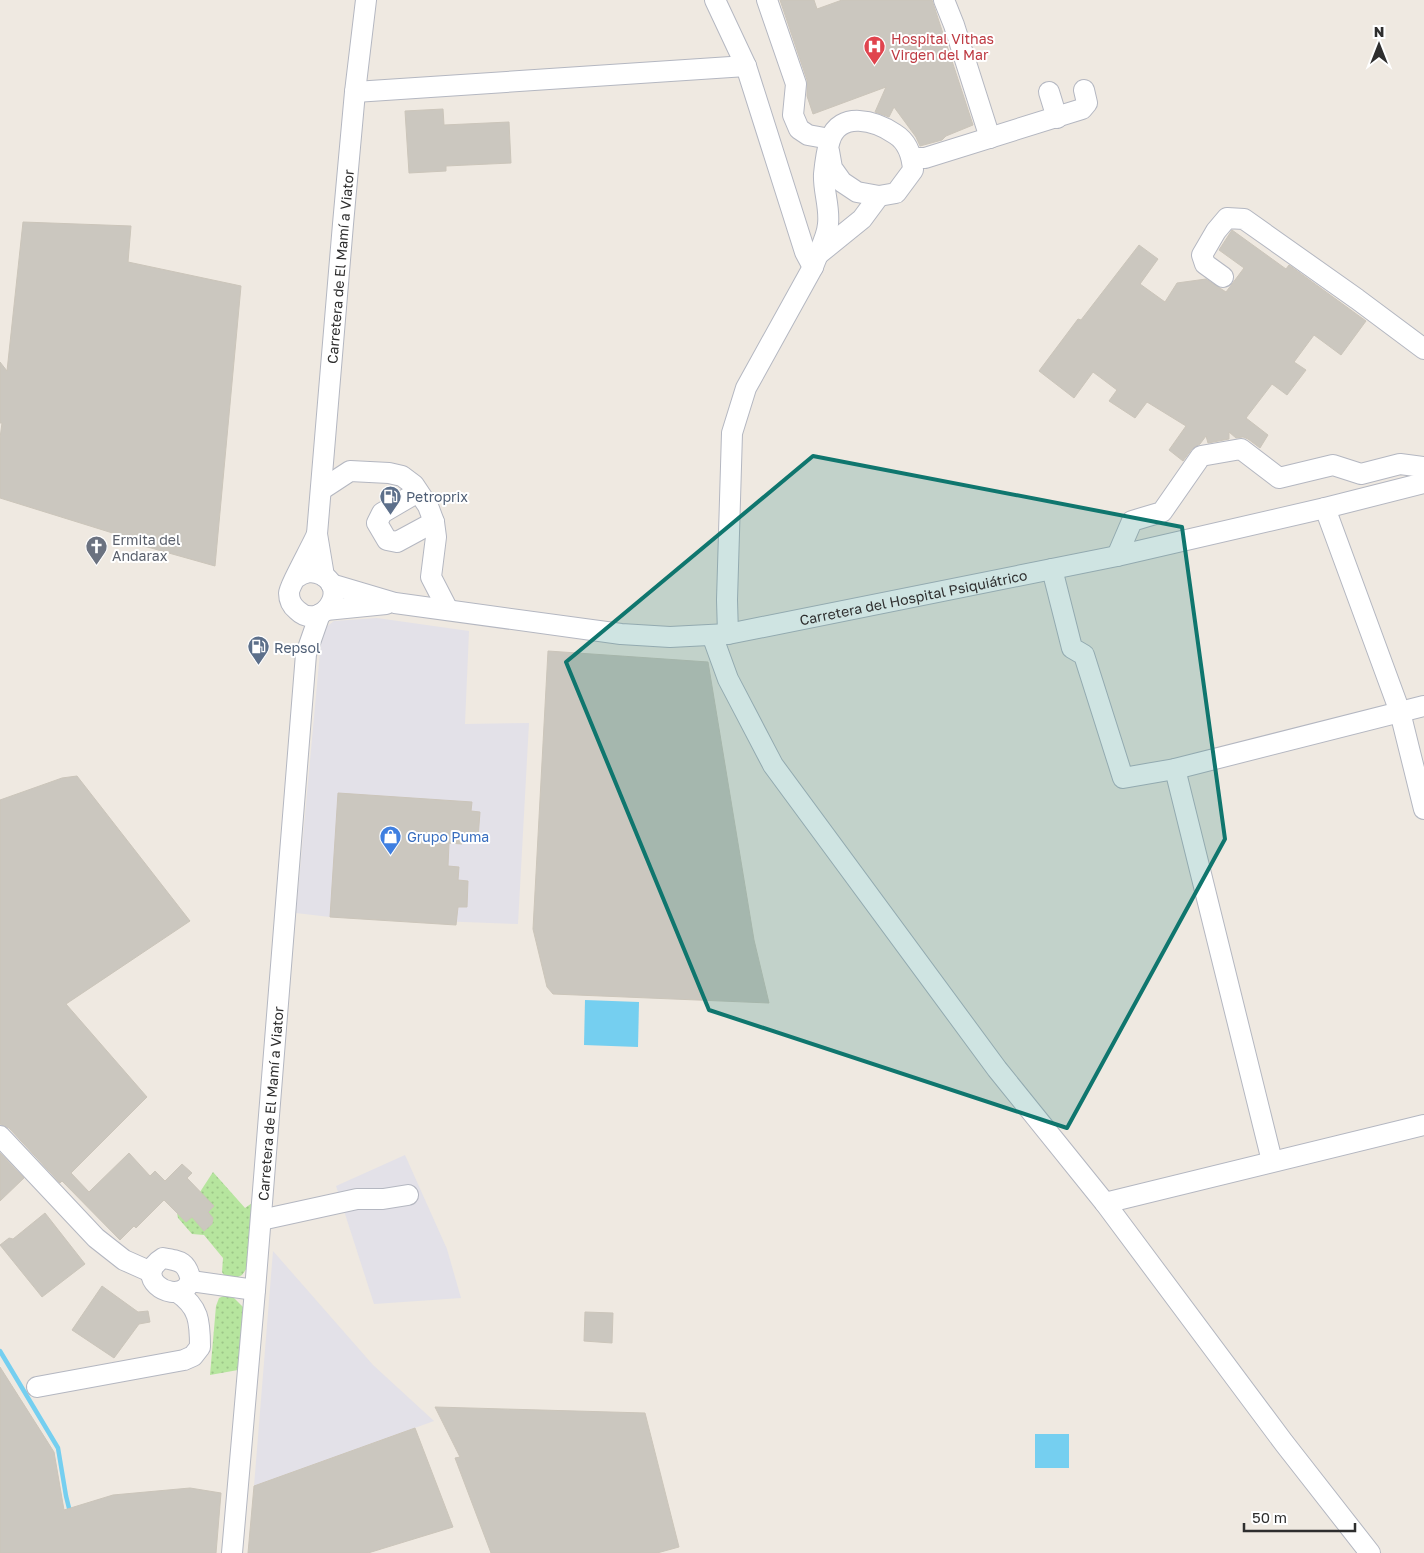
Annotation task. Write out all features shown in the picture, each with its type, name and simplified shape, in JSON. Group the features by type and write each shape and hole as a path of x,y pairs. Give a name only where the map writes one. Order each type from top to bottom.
{"street":[{"name":"Carretera de El Mamí a Viator","path":"317,534 355,92 366,0"},
{"path":"715,0 746,66 805,252 815,261"},
{"path":"767,0 796,84 793,115 799,129 829,145"},
{"path":"944,0 954,25 990,138"},
{"path":"355,92 746,66"},
{"path":"912,158 925,158 1082,109 1087,104 1084,90"},
{"path":"1050,92 1057,118"},
{"path":"829,145 832,168 842,182 857,192 879,196 896,193 913,170 909,147 900,137 870,121 851,121 838,129 829,145 824,175 829,222 826,237 815,261 746,388 732,433 727,600 720,635 728,679 773,765 998,1069 1105,1203 1284,1443 1370,1553"},
{"path":"815,261 862,219 879,196"},
{"path":"1223,277 1205,264 1202,255 1216,231 1227,218 1244,219 1357,298 1424,349"},
{"path":"324,442 350,471"},
{"path":"1116,556 1132,521 1162,512 1202,456 1241,449 1280,478 1333,465 1361,474 1400,464 1424,468"},
{"path":"321,490 350,471 389,473 402,476 414,486 428,506 434,522 436,537 432,577 448,610"},
{"name":"Carretera del Hospital Psiquiátrico","path":"402,604 621,634 670,637 720,635 1116,556 1424,483"},
{"path":"418,492 382,513 377,522 387,540 397,542 434,522"},
{"path":"1325,508 1400,712 1424,809"},
{"path":"317,534 296,578 291,584 289,593 291,604 298,612 305,616 323,612 402,604 432,577"},
{"path":"306,654 323,612 331,604 333,596 327,580 317,534"},
{"path":"1052,569 1072,648 1084,655 1124,778 1175,770 1424,706"},
{"path":"296,578 310,572 327,580 402,604"},
{"path":"298,612 306,654"},
{"name":"Carretera de El Mamí a Viator","path":"232,1553 261,1220 306,654"},
{"path":"1175,770 1272,1161"},
{"path":"1105,1203 1424,1125"},
{"path":"0,1136 96,1238 124,1260 151,1272"},
{"path":"261,1220 357,1199 383,1199 408,1195"},
{"path":"37,1387 184,1360 192,1356 200,1347 197,1314 184,1286 188,1269 179,1260 163,1258 155,1263 151,1272 154,1282 163,1290 184,1286 255,1290"}],"highlighted area":[{"path":"813,456 1182,527 1225,839 1067,1128 709,1010 566,662"}],"shaded area":[{"path":"377,618 469,631 465,724 529,723 518,924 330,917 296,913 322,630 334,621"},
{"path":"405,1155 447,1249 461,1298 374,1304 336,1186"},
{"path":"273,1251 373,1365 434,1421 254,1486"}],"green space":[{"path":"213,1172 245,1208 252,1203 247,1268 242,1275 236,1278 225,1277 222,1272 223,1258 204,1235 192,1234 178,1218 177,1213 200,1192"},
{"path":"226,1295 234,1298 244,1308 238,1370 210,1375 216,1306 219,1298"}],"water":[{"path":"585,1000 639,1002 638,1047 584,1045"},
{"path":"1035,1434 1069,1434 1069,1468 1035,1468"}],"building":[{"name":"Hospital Vithas Virgen del Mar","path":"780,0 814,0 817,9 842,0 932,0 973,125 946,136 942,140 920,146 916,137 894,107 889,117 875,112 886,87 813,114 807,96 807,80"},
{"path":"443,109 444,125 509,122 511,163 446,166 446,171 409,173 405,111"},
{"path":"23,222 131,226 128,262 241,286 215,566 119,539 119,535 0,498 0,438 2,423 0,423 0,362 7,371"},
{"path":"1232,230 1286,269 1289,265 1366,321 1341,355 1314,335 1294,362 1306,370 1287,395 1272,384 1246,418 1268,435 1260,448 1248,439 1243,437 1236,438 1229,432 1229,439 1208,443 1206,436 1200,444 1192,449 1183,461 1169,450 1186,426 1147,402 1135,418 1109,401 1117,390 1093,372 1074,398 1039,371 1078,319 1081,320 1139,245 1158,259 1140,284 1165,302 1177,283 1206,279 1226,292 1244,268 1219,250"},
{"path":"548,651 708,662 754,940 769,1003 553,994 547,987 533,929"},
{"path":"77,776 190,921 66,1004 147,1097 71,1173 89,1192 129,1153 150,1176 155,1171 165,1181 182,1164 192,1173 187,1178 214,1206 208,1212 213,1218 212,1224 204,1231 192,1217 186,1222 164,1200 136,1228 134,1226 120,1240 62,1181 60,1183 9,1128 0,1124 0,800 62,778"},
{"name":"Grupo Puma","path":"338,793 472,802 471,811 480,812 478,838 462,837 462,844 449,843 448,866 459,867 458,880 468,881 467,907 458,907 456,925 330,917"},
{"path":"0,1153 24,1178 0,1201"},
{"path":"45,1213 85,1264 42,1297 0,1245 9,1238 13,1239"},
{"path":"102,1286 138,1312 148,1311 150,1322 139,1324 114,1358 72,1330"},
{"path":"585,1312 613,1313 612,1343 584,1341"},
{"path":"0,1367 54,1452 64,1510 113,1495 190,1488 221,1493 216,1553 0,1553"},
{"path":"435,1407 645,1413 679,1547 657,1553 491,1553 455,1458 460,1457"},
{"path":"415,1428 453,1527 368,1553 248,1553 254,1486"}],"waterway":[{"path":"0,1351 58,1448 70,1512"}],"place":[{"name":"Hospital Vithas Virgen del Mar","path":"875,65"},
{"name":"Petroprix","path":"390,515"},
{"name":"Ermita del Andarax","path":"96,566"},
{"name":"Repsol","path":"258,666"},
{"name":"Grupo Puma","path":"391,855"}]}
